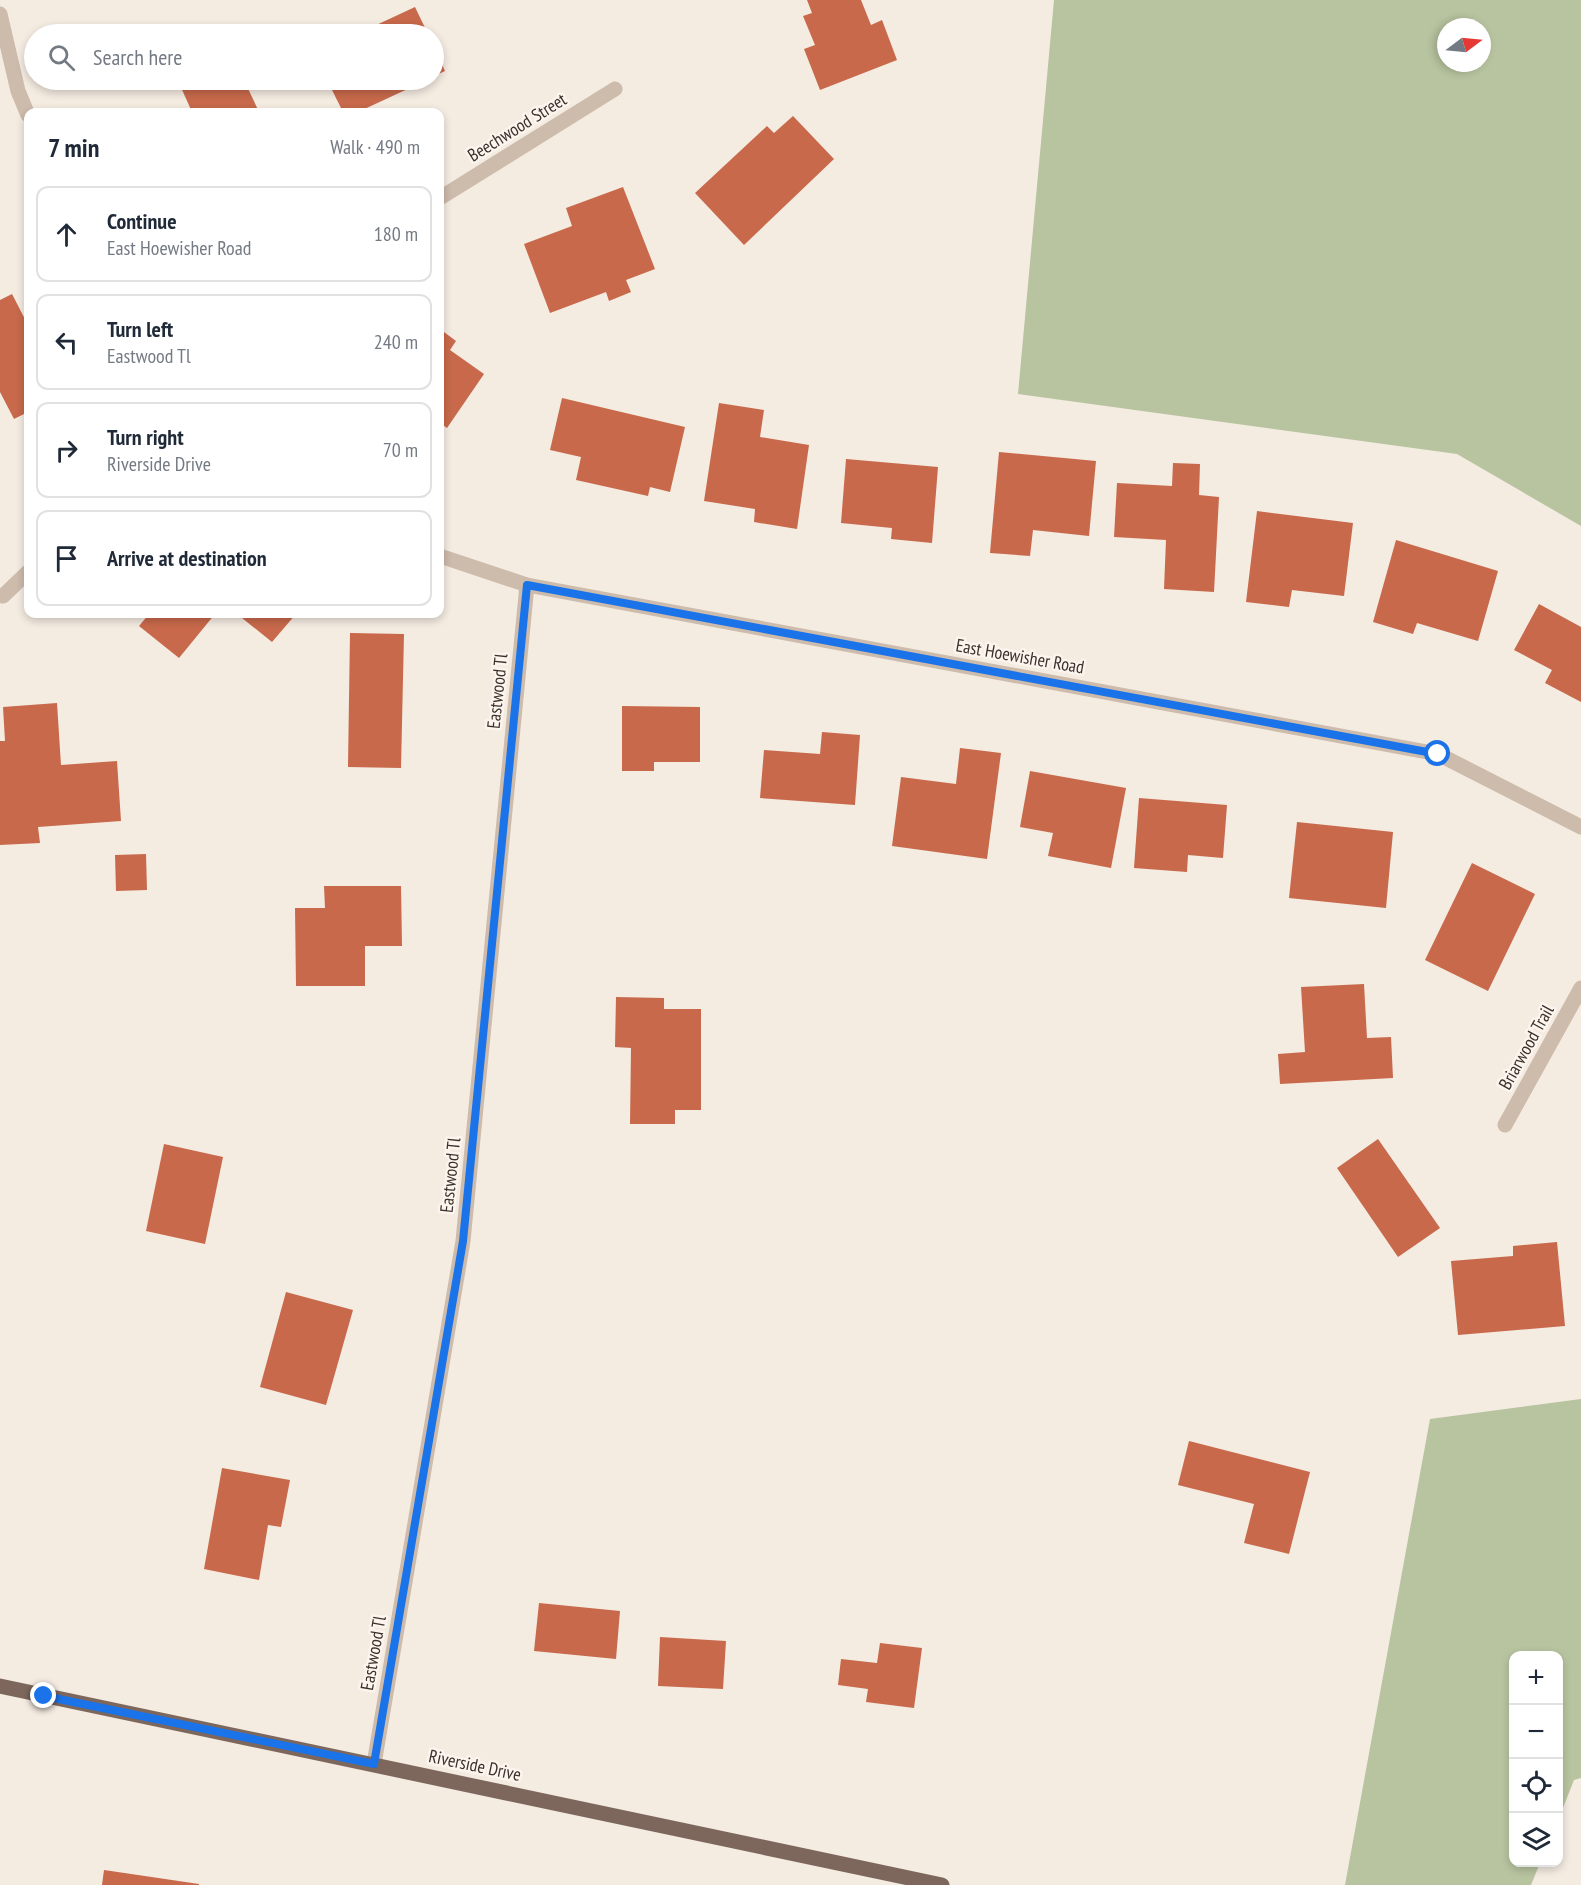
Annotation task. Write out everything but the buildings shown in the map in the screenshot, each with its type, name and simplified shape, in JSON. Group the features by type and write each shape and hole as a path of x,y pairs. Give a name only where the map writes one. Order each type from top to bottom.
{"main road":[{"name":"Riverside Drive","path":"0,1686 942,1885"}],"street":[{"path":"0,14 18,91 25,108"},
{"name":"Beechwood Street","path":"444,196 615,89"},
{"name":"East Hoewisher Road","path":"444,557 527,585 1438,754 1581,827"},
{"path":"3,596 24,576"},
{"name":"Eastwood Tl","path":"374,1764 463,1241 527,585"},
{"name":"Briarwood Trail","path":"1505,1125 1581,988"}],"green space":[{"path":"1054,0 1581,0 1581,526 1457,454 1018,394"},
{"path":"1581,1399 1581,1778 1574,1780 1563,1808 1563,1651 1509,1651 1509,1867 1538,1867 1531,1885 1345,1885 1430,1419"}],"route":[{"path":"44,1696 374,1764 463,1241 527,585 1438,754"}]}
